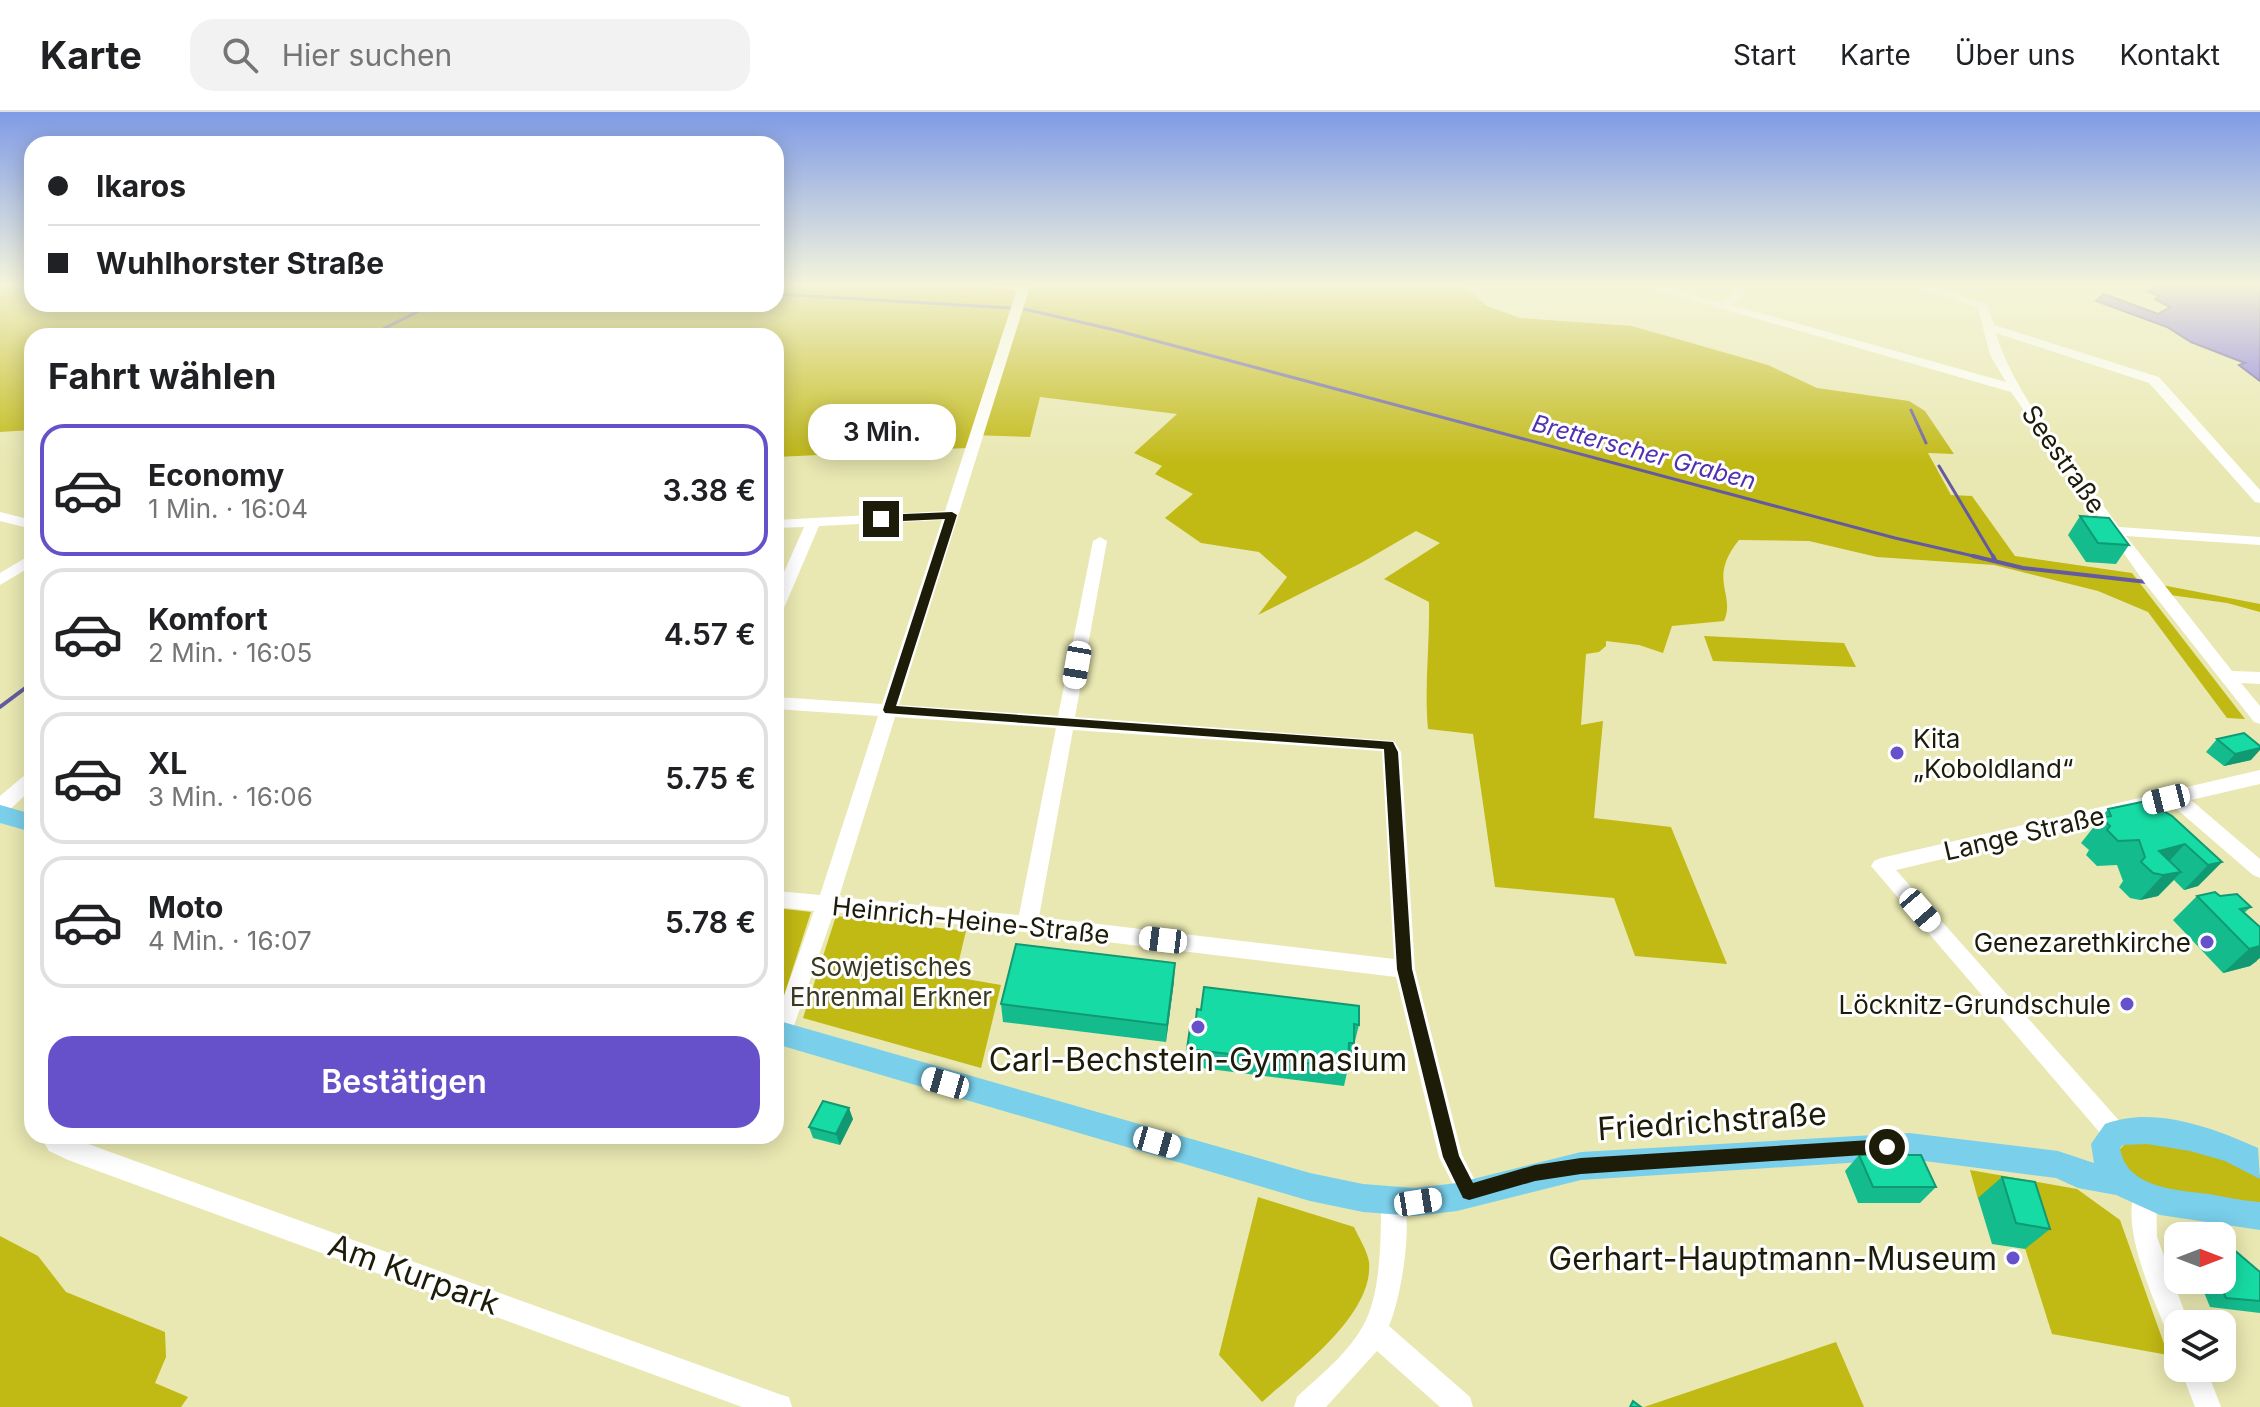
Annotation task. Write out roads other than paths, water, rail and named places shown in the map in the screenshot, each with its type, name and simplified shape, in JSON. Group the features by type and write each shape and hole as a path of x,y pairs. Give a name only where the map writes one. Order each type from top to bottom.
{"main road":[{"path":"0,814 24,821"},
{"name":"Friedrichstraße","path":"784,1035 1338,1193 1393,1202 1418,1202 1469,1192 1535,1173 1581,1166 1887,1147 1959,1151 2058,1165 2164,1202 2257,1218"},
{"name":"Friedrichstraße","path":"2058,1165 2068,1160 2095,1159 2110,1143 2136,1130 2218,1143 2257,1161"},
{"path":"2110,1143 2111,1169 2134,1189"}],"street":[{"path":"784,1023 826,904 1006,343"},
{"path":"1853,343 2015,389"},
{"name":"Seestraße","path":"1993,343 1996,355 2015,389 2154,586 2260,718"},
{"path":"2040,343 2154,380 2260,499"},
{"path":"784,524 952,515"},
{"path":"0,516 24,523"},
{"path":"784,590 813,523"},
{"path":"2115,531 2260,541"},
{"path":"1027,925 1100,541"},
{"path":"0,580 24,564"},
{"path":"2226,677 2260,678"},
{"path":"784,703 1388,745 1392,752 1405,969 1451,1157 1469,1192"},
{"name":"Lange Straße","path":"2110,1143 1881,866 2260,777"},
{"path":"0,807 24,786"},
{"path":"2175,797 2260,870"},
{"name":"Heinrich-Heine-Straße","path":"784,900 1405,969"},
{"name":"Am Kurpark","path":"59,1144 779,1407"},
{"path":"2134,1189 2145,1237 2171,1310"},
{"path":"1307,1407 1375,1331 1387,1281 1393,1236 1393,1202"},
{"path":"1375,1331 1460,1407"},
{"path":"2198,1382 2208,1407"}],"waterway":[{"name":"Bretterscher Graben","path":"1165,343 1895,538 1982,558"},
{"path":"1911,410 1926,443"},
{"path":"1939,466 1994,558"},
{"name":"Bretterscher Graben","path":"1973,556 2023,568 2147,582"},
{"path":"0,707 24,689"}],"place":[{"name":"Kita „Koboldland“","path":"1897,753"},
{"name":"Genezarethkirche","path":"2207,942"},
{"name":"Löcknitz-Grundschule","path":"2127,1004"},
{"name":"Carl-Bechstein-Gymnasium","path":"1198,1027"},
{"name":"Gerhart-Hauptmann-Museum","path":"2013,1258"}],"park label":[{"name":"Sowjetisches Ehrenmal Erkner","path":"891,981"}]}
